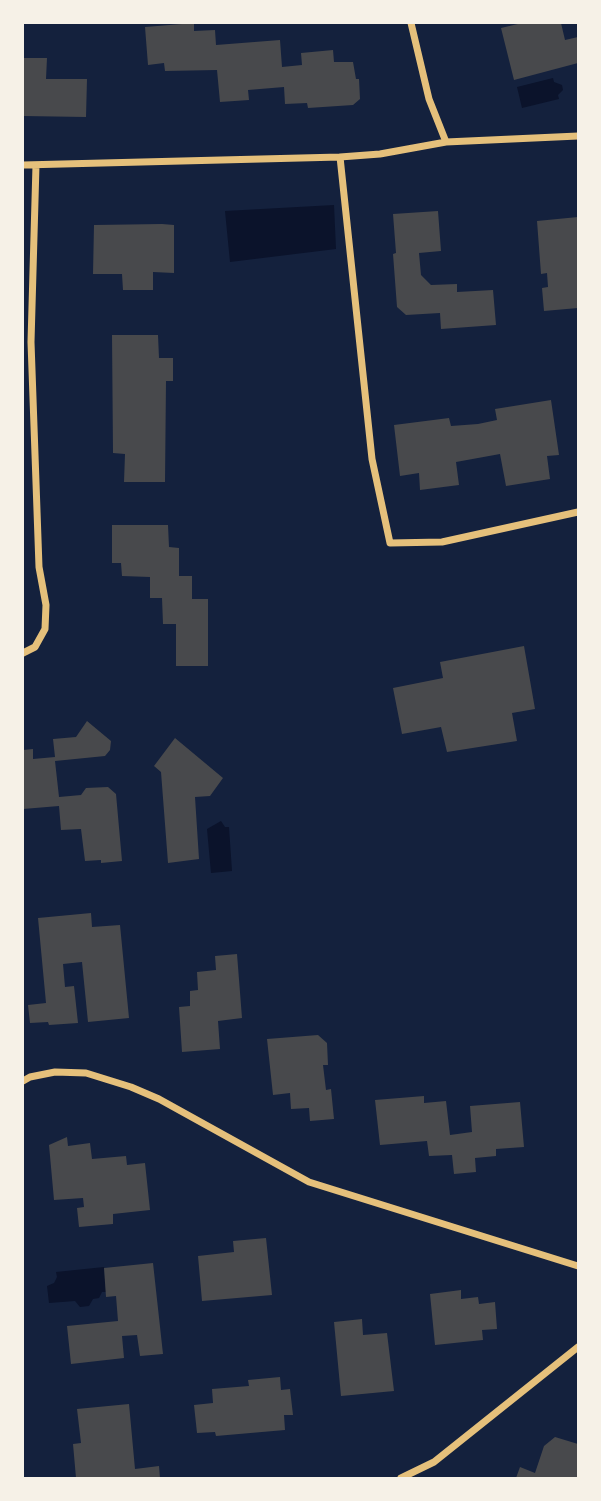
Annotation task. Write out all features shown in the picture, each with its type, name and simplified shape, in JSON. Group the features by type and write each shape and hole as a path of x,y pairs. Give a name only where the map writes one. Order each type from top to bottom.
{"street":[{"path":"411,23 429,99 446,142"},
{"path":"23,165 340,157 380,154 446,142 578,136"},
{"path":"340,157 372,459 390,542 442,542 578,512"},
{"path":"23,653 35,647 45,629 46,605 39,567 31,342 36,165"},
{"path":"23,1081 55,1072 86,1073 131,1087 159,1099 309,1182 578,1266"},
{"path":"404,1478 434,1462 578,1347"}],"water":[{"path":"553,78 554,82 562,85 559,99 522,108 517,87"},
{"path":"334,205 336,249 230,262 225,211"},
{"path":"221,821 225,827 229,827 232,871 211,873 207,829"},
{"path":"104,1267 106,1292 93,1299 89,1306 80,1307 75,1301 49,1303 47,1286 54,1283 56,1272"}],"building":[{"path":"194,23 194,31 215,30 216,45 280,40 282,67 302,65 301,53 333,50 334,62 353,62 356,79 359,79 360,99 353,105 308,108 307,103 285,104 284,87 248,90 249,100 220,102 217,70 165,71 164,63 148,65 145,27"},
{"path":"522,23 561,23 565,40 578,37 578,63 514,80 501,28"},
{"path":"23,58 47,58 46,79 87,79 86,117 23,116"},
{"path":"438,211 441,251 419,253 421,275 431,285 457,284 457,292 493,290 496,325 441,329 440,313 406,315 397,307 393,214"},
{"path":"578,217 578,308 544,311 542,288 548,287 547,273 541,274 537,221"},
{"path":"94,225 174,225 174,273 153,272 153,290 123,290 122,274 93,274"},
{"path":"112,335 158,335 159,358 173,358 173,381 166,381 165,482 124,482 125,454 113,453"},
{"path":"551,400 559,455 547,456 550,479 506,486 500,454 456,462 459,485 420,490 419,473 400,476 394,425 449,418 451,426 478,424 497,420 495,409"},
{"path":"112,525 168,525 169,547 179,548 179,576 192,576 192,599 208,599 208,666 176,666 176,624 163,624 162,598 150,598 150,577 122,576 121,563 112,563"},
{"path":"524,646 535,709 512,713 517,741 447,752 441,727 402,734 393,688 443,678 440,662"},
{"path":"87,721 111,741 110,750 105,756 55,761 59,797 81,795 86,788 108,787 116,794 122,861 85,861 81,829 61,830 59,806 23,809 23,750 33,749 33,759 55,757 53,739 76,737"},
{"path":"175,738 223,778 210,796 195,797 199,859 168,863 161,772 154,766"},
{"path":"91,913 92,927 120,925 129,1018 88,1022 82,962 63,964 65,987 74,986 78,1023 30,1023 28,1005 46,1003 38,918"},
{"path":"237,954 242,1018 218,1021 220,1049 182,1052 179,1007 190,1006 190,991 198,990 197,972 216,970 215,956"},
{"path":"318,1035 327,1043 328,1065 323,1065 326,1090 331,1089 334,1119 310,1121 309,1108 291,1109 290,1093 273,1095 267,1039"},
{"path":"424,1096 424,1103 446,1101 450,1135 472,1132 470,1106 520,1102 524,1147 496,1149 496,1156 475,1158 476,1172 454,1174 452,1155 429,1156 427,1141 380,1145 375,1100"},
{"path":"67,1137 68,1146 90,1143 92,1159 126,1156 127,1165 145,1163 150,1210 113,1214 113,1224 79,1227 77,1208 84,1207 83,1198 54,1200 49,1145"},
{"path":"266,1238 272,1295 202,1301 198,1256 234,1252 233,1241"},
{"path":"153,1263 163,1354 140,1356 137,1335 122,1336 124,1358 71,1364 67,1326 118,1321 116,1296 106,1297 104,1268"},
{"path":"461,1290 461,1299 478,1297 479,1304 495,1302 497,1329 482,1330 483,1340 435,1345 430,1294"},
{"path":"362,1319 363,1335 387,1333 394,1391 341,1396 334,1322"},
{"path":"280,1377 281,1390 290,1389 293,1415 284,1415 285,1430 216,1436 215,1432 197,1433 194,1405 213,1403 212,1389 249,1386 248,1380"},
{"path":"129,1404 135,1469 159,1466 160,1478 76,1478 73,1444 81,1443 77,1409"},
{"path":"555,1437 578,1444 578,1478 516,1478 520,1467 535,1473 544,1446"}]}
